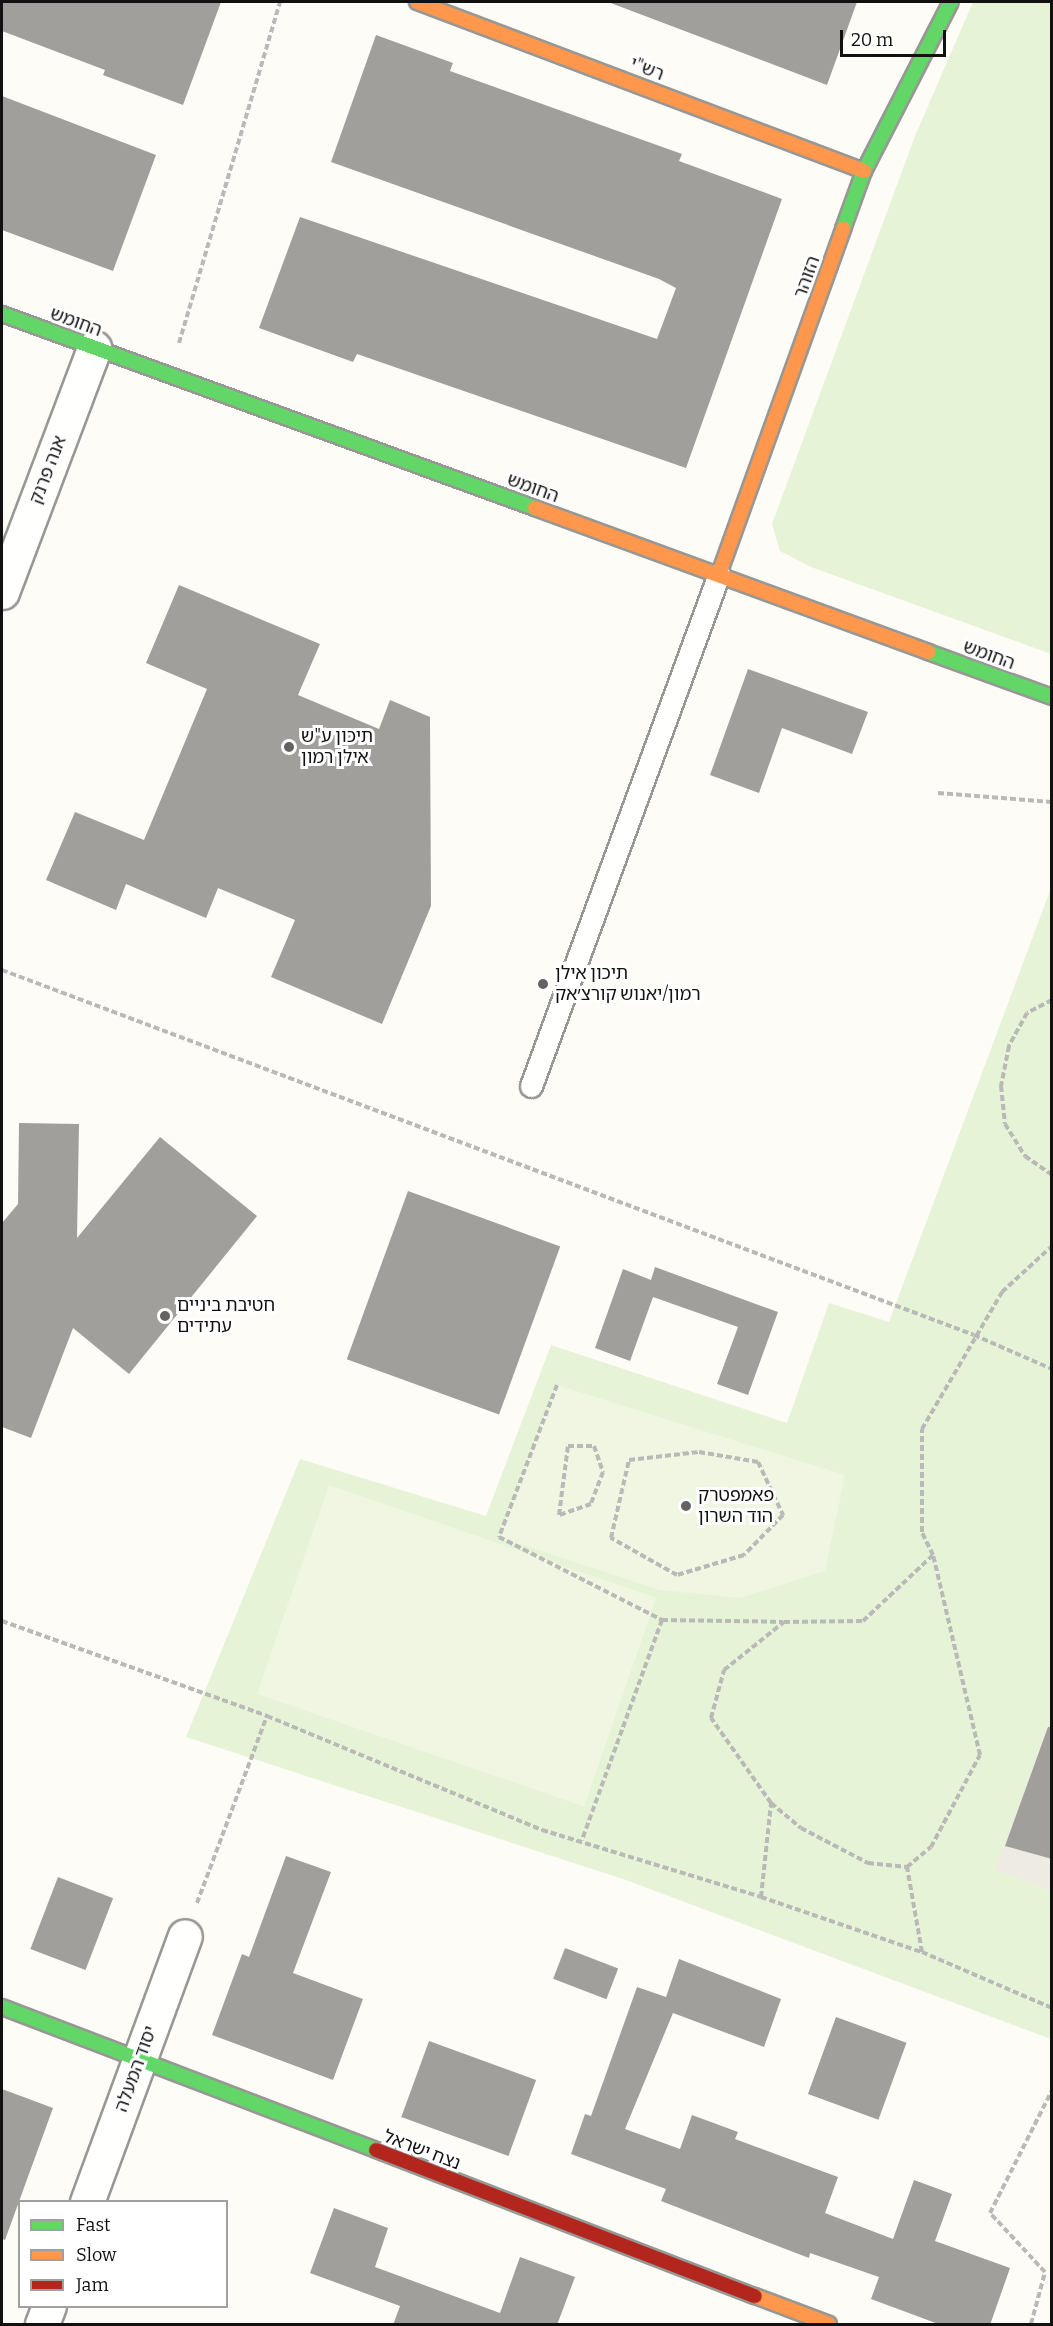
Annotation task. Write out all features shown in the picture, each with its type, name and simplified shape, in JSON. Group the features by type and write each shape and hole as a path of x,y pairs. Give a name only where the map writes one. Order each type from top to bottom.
{"street":[{"name":"רש\"י","path":"417,2 864,171"},
{"name":"הזוהר","path":"719,574 864,171 951,2"},
{"name":"החומש","path":"2,314 1052,697"},
{"name":"אנה פרנק","path":"2,592 94,348"},
{"name":"יסוד המעלה","path":"88,2200 185,1936"},
{"name":"נצח ישראל","path":"2,2007 830,2325"},
{"path":"42,2325 49,2308"}],"lane":[{"path":"531,1086 719,574"}],"path":[{"path":"169,375 280,2"},
{"path":"938,793 1052,802"},
{"path":"2,970 974,1335 1052,1369"},
{"path":"1052,1000 1027,1013 1009,1046 1001,1086 1005,1124 1025,1156 1052,1175"},
{"path":"784,1622 724,1670 711,1718 771,1803 801,1828 868,1863 907,1867 931,1848 980,1755 933,1555 922,1532 921,1429 974,1335 1002,1292 1052,1246"},
{"path":"557,1385 499,1537 662,1620 863,1621 933,1555"},
{"path":"568,1446 594,1446 603,1472 591,1504 559,1515 568,1446"},
{"path":"699,1452 758,1462 783,1515 744,1555 677,1575 611,1538 629,1460 699,1452"},
{"path":"582,1840 662,1620"},
{"path":"2,1621 267,1716 542,1830 582,1840 761,1897 922,1952 1052,2008"},
{"path":"185,1936 267,1716"},
{"path":"761,1897 771,1803"},
{"path":"907,1867 922,1952"},
{"path":"1031,2325 1045,2272 990,2213 1052,2090"}],"green space":[{"path":"973,2 1051,2 1051,654 811,567 780,551 772,524 915,136"},
{"path":"1051,888 1051,1717 996,1870 1051,1891 1051,2039 626,1880 186,1737 300,1459 486,1516 551,1345 787,1423 829,1303 889,1322"},
{"path":"557,1385 845,1475 825,1571 740,1598 660,1590 499,1537"},
{"path":"329,1485 656,1598 584,1807 257,1694"}],"shaded area":[{"path":"1051,1717 1051,1891 995,1870"}],"building":[{"path":"2,2 221,2 183,105 103,75 105,70 2,31"},
{"path":"608,2 857,2 827,85"},
{"path":"376,35 453,63 450,71 682,154 679,161 782,199 686,468 357,354 353,362 259,328 300,217 657,339 676,288 659,279 331,162"},
{"path":"2,96 156,155 113,271 2,230"},
{"path":"179,585 320,644 298,695 379,729 390,700 430,717 431,906 382,1024 271,977 295,920 218,888 206,918 126,884 116,910 46,880 75,812 144,840 207,689 146,663"},
{"path":"748,669 868,712 852,754 782,728 759,793 710,775"},
{"path":"19,1123 79,1124 77,1238 160,1137 257,1216 129,1374 73,1328 31,1438 2,1427 2,1223 18,1204"},
{"path":"408,1191 560,1246 499,1415 347,1359"},
{"path":"655,1267 778,1312 748,1395 717,1384 738,1327 653,1297 630,1361 595,1348 623,1269 651,1280"},
{"path":"1048,1727 1052,1727 1052,1859 1005,1846"},
{"path":"286,1856 331,1872 293,1973 363,1999 333,2080 212,2035 242,1954 249,1957"},
{"path":"58,1877 113,1898 85,1970 30,1949"},
{"path":"565,1948 618,1968 606,1999 553,1979"},
{"path":"679,1959 781,1999 764,2047 673,2013 625,2129 680,2149 692,2115 738,2132 735,2139 838,2177 825,2213 893,2239 914,2180 952,2194 935,2241 1010,2268 990,2325 941,2325 871,2299 879,2277 810,2253 809,2258 661,2201 666,2189 571,2154 585,2114 591,2116 637,1987 666,1997"},
{"path":"836,2017 906,2043 878,2120 808,2094"},
{"path":"429,2041 536,2080 508,2156 401,2117"},
{"path":"2,2089 53,2108 5,2240 2,2239"},
{"path":"334,2208 388,2228 375,2267 500,2313 520,2257 575,2277 557,2325 393,2325 400,2306 310,2273"}],"traffic: fast":[{"path":"843,229 864,171 951,2"},
{"path":"2,314 535,508"},
{"path":"928,652 1052,697"},
{"path":"2,2007 376,2150"}],"traffic: slow":[{"path":"417,2 864,171"},
{"path":"719,574 843,229"},
{"path":"535,508 928,652"},
{"path":"755,2296 829,2324"}],"traffic: jam":[{"path":"376,2150 755,2296"}],"place":[{"name":"תיכון ע\"ש אילן רמון","path":"289,747"},
{"name":"תיכון אילן רמון/יאנוש קורצ׳אק","path":"543,984"},
{"name":"חטיבת ביניים עתידים","path":"165,1316"},
{"name":"פאמפטרק הוד השרון","path":"686,1506"}]}
